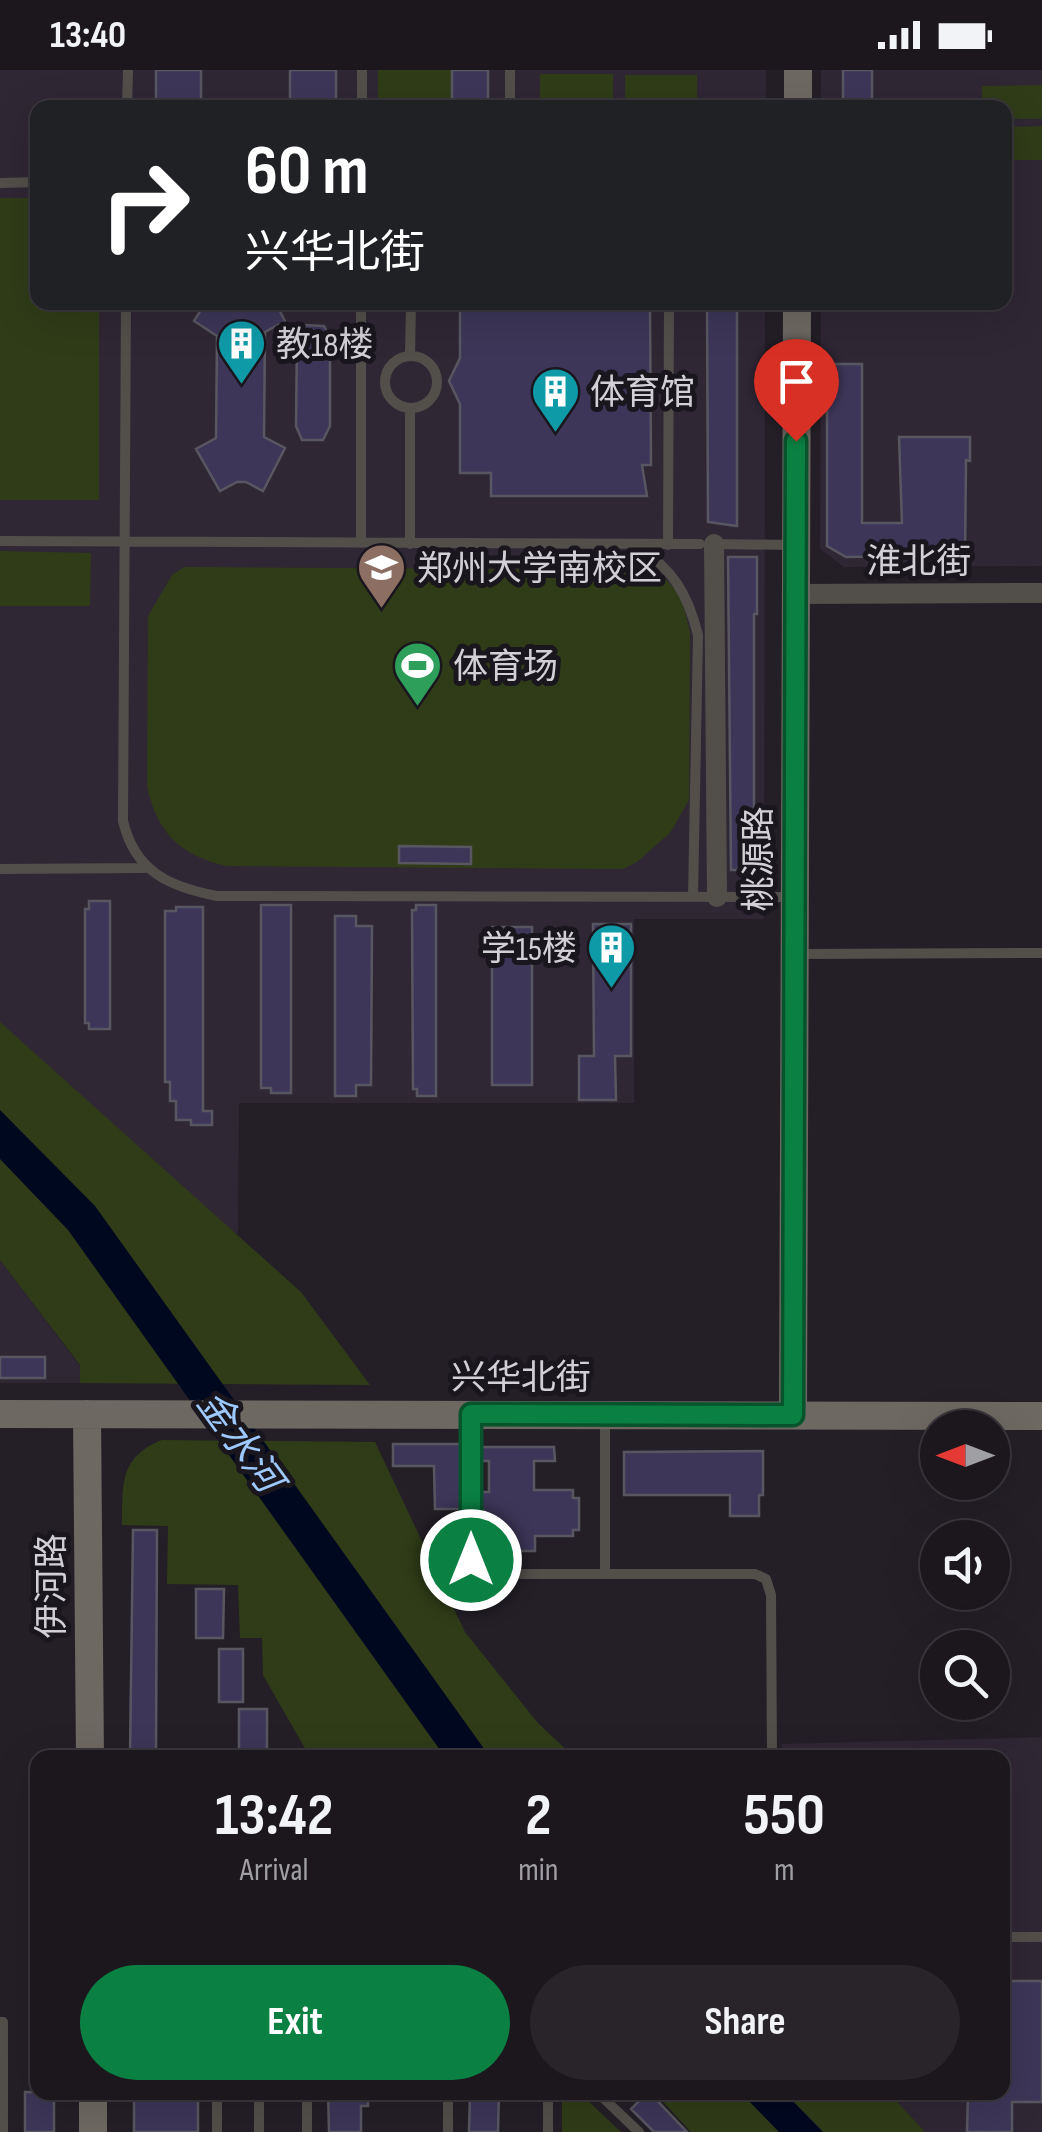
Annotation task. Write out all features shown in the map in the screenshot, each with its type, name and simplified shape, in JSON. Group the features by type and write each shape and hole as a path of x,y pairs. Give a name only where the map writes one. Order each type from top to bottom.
{"street":[{"path":"798,70 798,100"},
{"name":"桃源路","path":"793,1415 797,310"},
{"path":"708,545 716,897"},
{"name":"淮北街","path":"796,594 1042,594"},
{"name":"兴华北街","path":"0,1414 1042,1416"},
{"name":"伊河路","path":"87,1414 90,1750"},
{"path":"93,2100 93,2132"}],"lane":[{"path":"128,70 128,100"},
{"path":"362,70 362,100"},
{"path":"510,70 510,100"},
{"path":"0,183 30,182"},
{"path":"126,310 123,822 145,868"},
{"path":"360,544 361,310"},
{"path":"410,356 411,310"},
{"path":"668,545 669,310"},
{"path":"410,356 426,361 437,380 433,397 410,408 390,397 385,381 391,366 410,356"},
{"path":"410,408 410,544"},
{"path":"0,540 796,545"},
{"path":"632,544 678,580 691,605 698,635 693,897"},
{"path":"0,869 145,868 183,890 217,896 795,897"},
{"path":"795,954 1042,953"},
{"path":"471,1414 471,1560 483,1574 755,1574 766,1578 771,1595 772,1750"},
{"path":"606,1415 606,1574"},
{"path":"1010,1937 1042,1937"},
{"path":"0,2022 3,2132"},
{"path":"216,2100 216,2132"},
{"path":"260,2100 260,2132"},
{"path":"307,2100 307,2132"},
{"path":"448,2100 448,2132"},
{"path":"548,2100 548,2132"},
{"path":"605,2100 639,2132"}],"shaded area":[{"name":"郑州大学南校区","path":"0,70 766,70 766,100 30,100 30,310 765,310 764,919 634,919 634,1103 239,1103 238,1233 202,1233 0,1064"},
{"path":"821,70 1042,70 1042,566 844,567 820,549 821,310 1012,310 1012,100 821,100"},
{"path":"0,1260 80,1366 80,1383 0,1383"},
{"path":"1042,1737 1042,2132 925,2132 895,2100 1010,2100 1010,1750 782,1750 782,1744"}],"green space":[{"path":"378,70 452,70 452,100 378,100"},
{"path":"540,74 613,74 613,100 540,100"},
{"path":"625,75 697,75 697,100 625,100"},
{"path":"1042,85 1042,119 1012,119 1012,100 982,100 982,86"},
{"path":"1042,126 1042,160 1012,160 1012,127"},
{"path":"0,198 30,198 30,310 99,310 99,500 0,500"},
{"path":"0,551 91,553 90,606 0,606"},
{"name":"体育场","path":"184,567 657,570 681,596 690,632 689,800 670,833 623,869 226,866 196,855 164,829 147,786 148,616 172,575"},
{"path":"0,1022 301,1292 370,1385 80,1383 80,1365 0,1260"},
{"path":"162,1440 375,1442 465,1632 537,1722 567,1750 306,1750 263,1675 262,1638 240,1638 238,1585 167,1584 168,1526 122,1525 126,1474 148,1447"},
{"path":"562,2100 587,2100 621,2132 562,2132"},
{"path":"661,2100 895,2100 925,2132 691,2132"}],"water":[{"name":"金水河","path":"0,1110 95,1206 485,1750 440,1750 68,1230 0,1159"},
{"path":"748,2100 792,2100 823,2132 779,2132"}],"building":[{"path":"156,70 201,70 201,100 156,100"},
{"path":"290,70 336,70 336,100 290,100"},
{"path":"452,70 488,70 488,100 452,100"},
{"path":"843,70 872,70 872,100 843,100"},
{"name":"教18楼","path":"201,310 279,310 285,321 265,332 264,437 285,448 263,491 237,482 220,491 196,449 216,438 217,336 194,321"},
{"name":"体育馆","path":"460,310 650,310 651,465 642,465 647,496 491,496 491,473 460,473 460,404 449,381 460,358"},
{"path":"707,310 737,310 737,526 708,522"},
{"path":"303,325 324,326 330,337 330,426 323,440 302,440 296,426 297,336"},
{"path":"827,364 862,364 862,523 902,523 899,437 970,437 970,461 966,460 965,555 846,557 827,546"},
{"path":"728,557 757,557 754,870 731,870"},
{"path":"399,846 471,847 471,864 399,863"},
{"path":"89,901 110,901 110,1029 89,1029 89,1023 85,1023 85,909 89,909"},
{"path":"261,905 291,905 291,1093 271,1093 271,1088 261,1088"},
{"path":"416,905 436,905 436,1096 417,1096 417,1089 413,1089 412,910 416,910"},
{"path":"176,907 203,907 203,1111 212,1111 212,1125 176,1120 176,1101 170,1101 170,1082 165,1082 165,911 176,911"},
{"path":"335,916 356,916 356,926 372,926 371,1085 356,1085 356,1096 335,1096"},
{"name":"学15楼","path":"593,924 631,924 631,1056 615,1056 616,1100 579,1100 579,1056 594,1056"},
{"path":"492,927 532,927 532,1085 492,1085"},
{"path":"0,1357 45,1357 45,1378 0,1378"},
{"path":"393,1444 460,1444 462,1509 435,1509 434,1466 393,1466"},
{"path":"480,1447 554,1447 555,1461 534,1461 534,1490 573,1490 573,1498 579,1498 579,1530 573,1530 573,1536 535,1536 535,1551 504,1551 504,1557 489,1557 489,1536 483,1537 480,1492 489,1492 489,1461 480,1461"},
{"path":"763,1451 759,1516 730,1516 730,1495 624,1495 624,1452"},
{"path":"133,1530 157,1530 156,1750 130,1750"},
{"path":"196,1589 224,1589 223,1638 196,1638"},
{"path":"219,1649 243,1649 243,1702 219,1702"},
{"path":"239,1709 267,1709 267,1750 239,1750"},
{"path":"1010,1981 1042,1981 1042,2102 1012,2102 1012,2132 967,2132 968,2100 1010,2100"},
{"path":"25,2092 30,2092 30,2100 54,2100 54,2132 25,2132"},
{"path":"134,2100 198,2100 198,2132 134,2132"},
{"path":"328,2100 368,2100 368,2106 361,2106 361,2132 329,2132"},
{"path":"470,2100 499,2100 498,2132 469,2132"},
{"path":"640,2100 656,2100 687,2132 654,2132 631,2109"}],"place":[{"name":"教18楼","path":"241,386"},
{"name":"体育馆","path":"555,434"},
{"name":"郑州大学南校区","path":"382,610"},
{"name":"体育场","path":"418,708"},
{"name":"学15楼","path":"612,990"}],"route":[{"path":"471,1560 471,1414 793,1415 796,441"}]}
